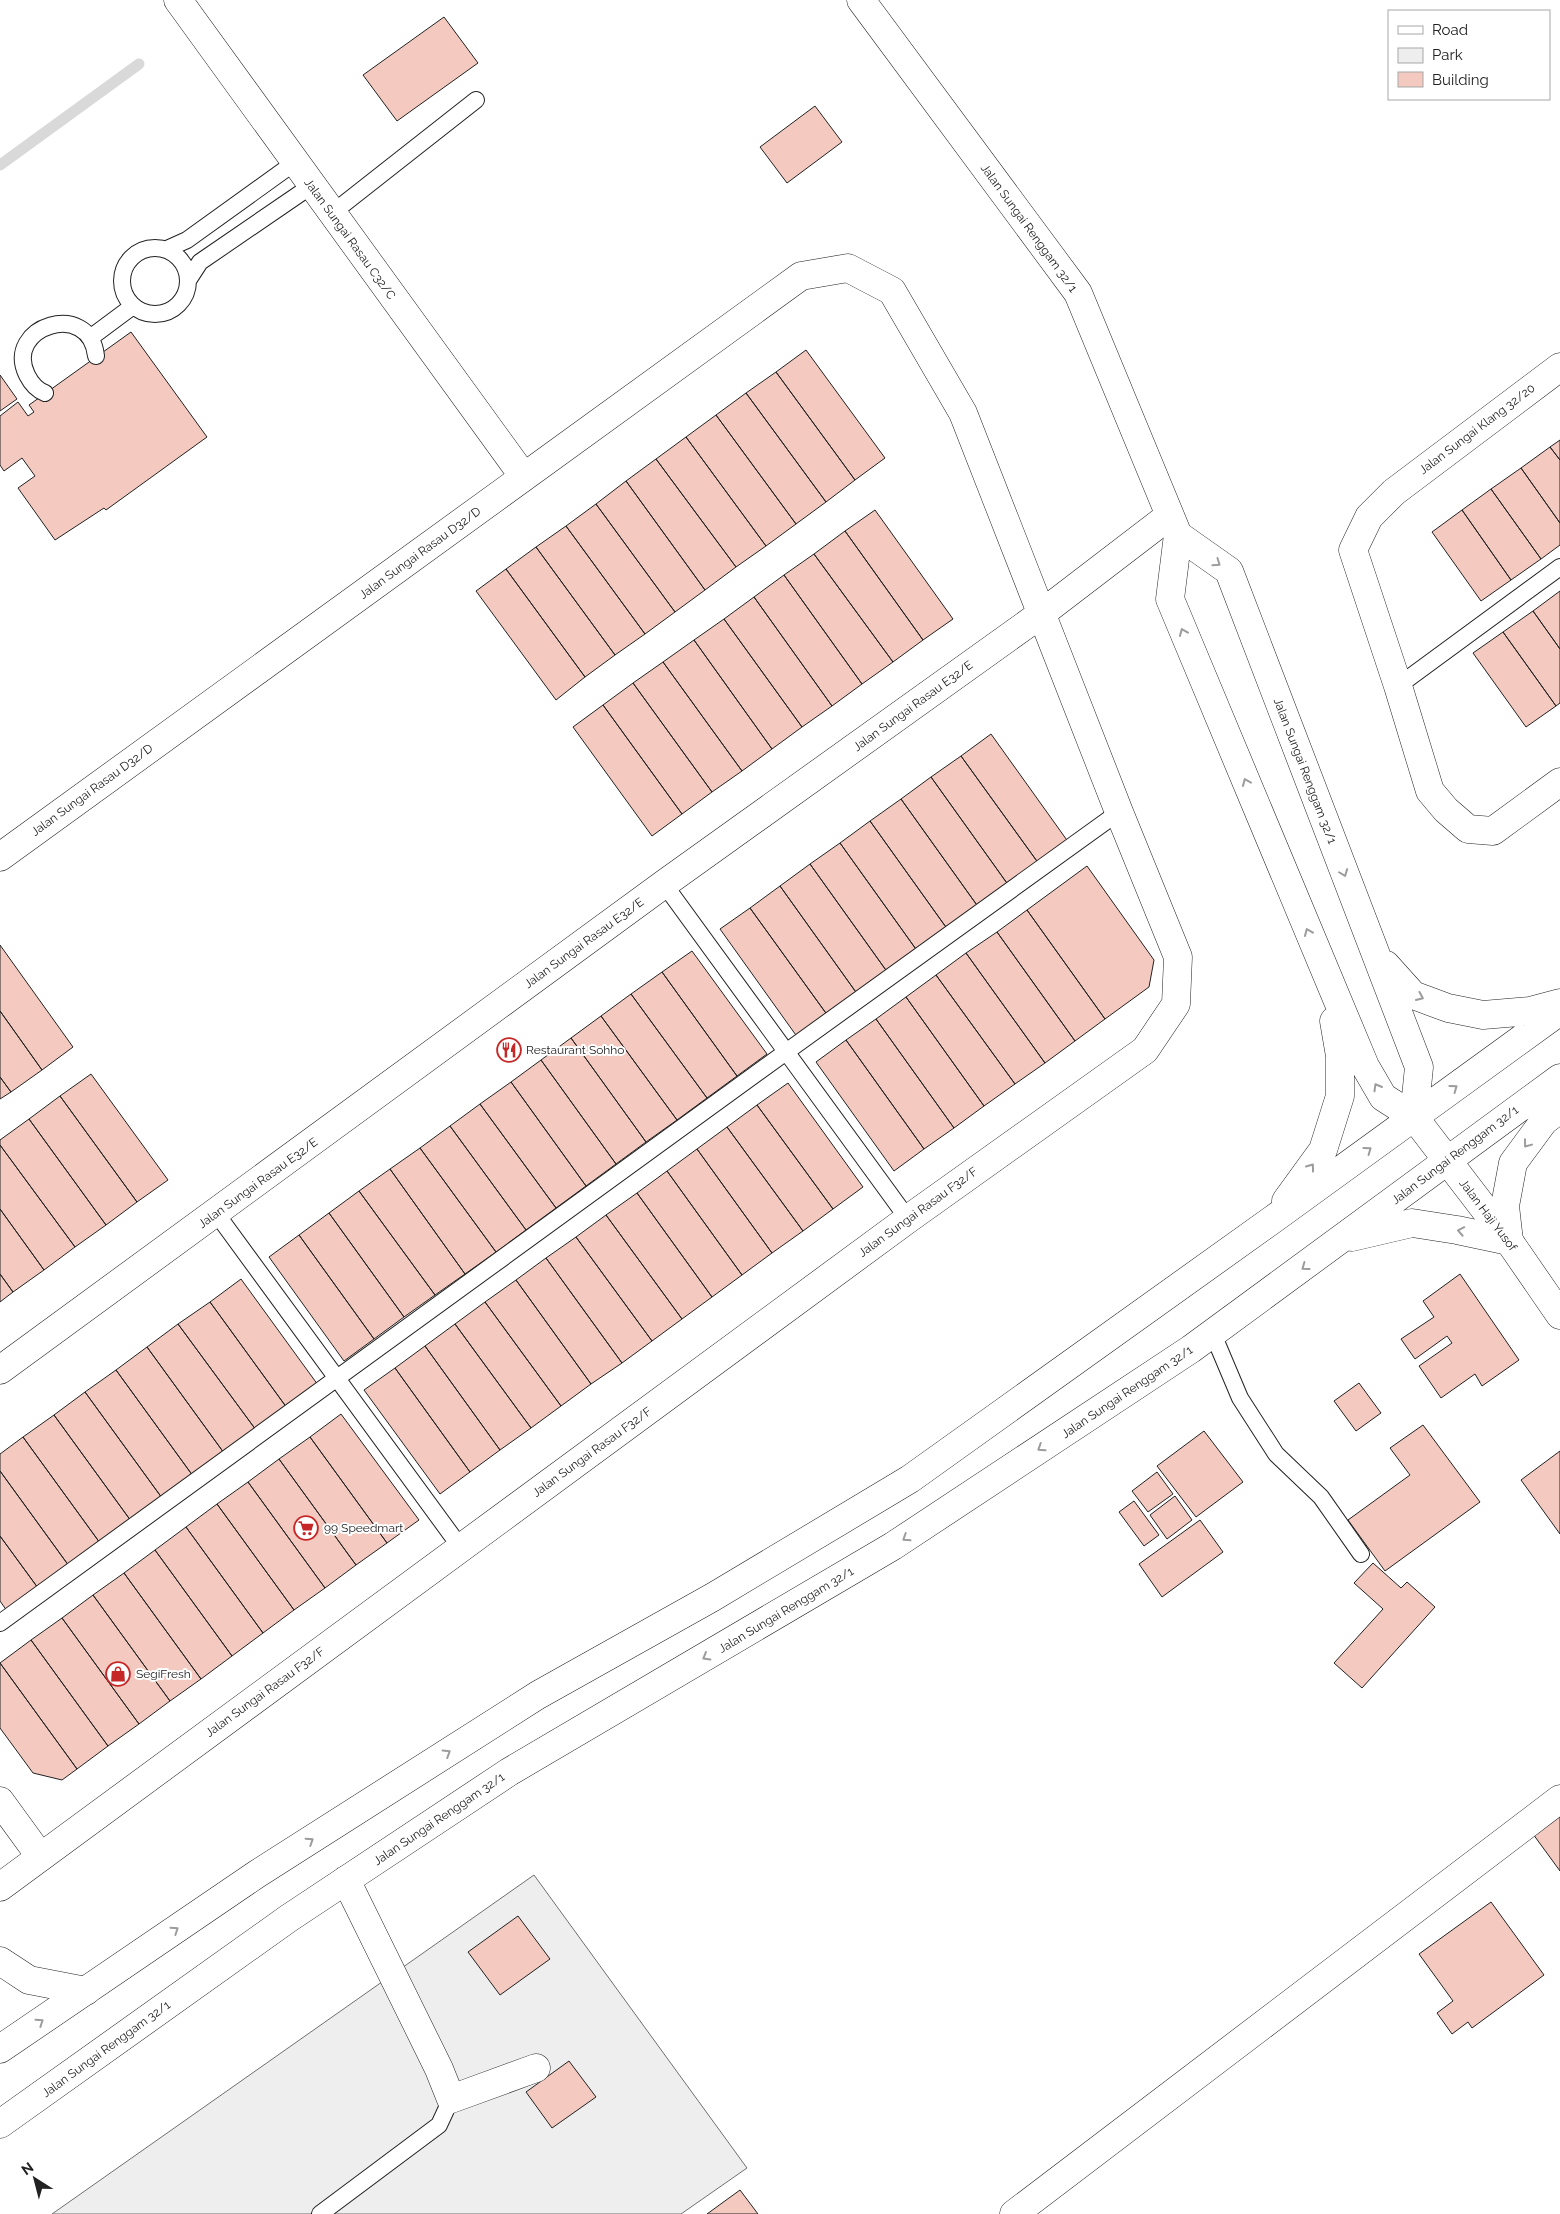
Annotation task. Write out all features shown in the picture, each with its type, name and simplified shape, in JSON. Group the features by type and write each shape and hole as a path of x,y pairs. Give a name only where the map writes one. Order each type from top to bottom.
{"street":[{"name":"Jalan Sungai Rasau C32/C","path":"178,0 294,163 524,477"},
{"name":"Jalan Sungai Renggam 32/1","path":"861,0 1078,293 1173,525 1170,599 1364,1066 1382,1097 1414,1117 1419,1067 1229,571 1173,525"},
{"name":"Jalan Sungai Rasau D32/D","path":"0,857 801,276 848,268 892,291 963,414 1041,614"},
{"name":"Jalan Sungai Klang 32/20","path":"1560,367 1394,492 1370,517 1353,550 1430,791 1446,810 1468,829 1493,830 1560,782"},
{"name":"Jalan Sungai Rasau E32/E","path":"0,1370 664,884 1041,614 1173,525"},
{"path":"1041,614 1119,812"},
{"name":"Jalan Sungai Rasau F32/F","path":"0,1887 908,1219 1146,1050 1176,1004 1178,957 1119,812"},
{"path":"1374,950 1413,995 1448,1008 1483,1015 1530,1011 1560,1003"},
{"path":"1272,1220 1323,1150 1340,1096 1340,1056 1327,977"},
{"path":"0,2049 257,1874 530,1700 713,1597 910,1478 1272,1220 1560,1011"},
{"name":"Jalan Sungai Renggam 32/1","path":"0,2124 289,1918 509,1772 893,1546 1213,1334 1560,1078"},
{"path":"1344,1238 1412,1223 1509,1241 1505,1206 1513,1163 1544,1121 1560,1110"},
{"name":"Jalan Haji Yusof","path":"1414,1117 1509,1241 1560,1315"},
{"path":"1014,2214 1560,1798"},
{"path":"0,1801 40,1856"},
{"path":"346,1880 439,2069 451,2099 536,2068"},
{"path":"0,1961 29,1980 86,1991"}],"lane":[{"path":"331,214 476,100"},
{"path":"167,249 187,240 294,163"},
{"path":"189,279 185,266 178,256 167,249 154,247 142,251 131,259 124,270 122,283 126,295 133,306 144,312 157,314 170,310 180,303 187,292 189,279 200,262 311,186"},
{"path":"90,338 133,306"},
{"path":"45,393 40,391 30,381 24,368 24,353 29,340 38,330 52,324 66,323 79,328 90,338 96,356"},
{"path":"1398,686 1560,567"},
{"path":"0,1624 1119,812"},
{"path":"664,884 908,1219"},
{"path":"216,1213 461,1548"},
{"path":"1213,1334 1240,1398 1276,1454 1321,1497 1361,1554"},
{"path":"320,2214 440,2125 451,2099"}],"green space":[{"path":"534,1875 747,2168 681,2214 52,2214"}],"building":[{"path":"444,17 478,63 397,121 363,75"},
{"path":"815,106 842,142 787,183 760,147"},
{"path":"131,332 207,437 106,510 104,508 55,540 18,488 35,476 22,458 4,471 0,465 0,416 18,402 28,416 34,412 29,405"},
{"path":"806,350 885,458 855,480 776,372"},
{"path":"776,372 855,480 826,502 746,393"},
{"path":"0,375 17,399 0,411"},
{"path":"746,393 826,502 796,524 716,415"},
{"path":"716,415 796,524 766,546 686,437"},
{"path":"686,437 766,546 736,567 656,459"},
{"path":"1560,440 1560,460 1550,447"},
{"path":"1550,447 1560,460 1560,523 1521,468"},
{"path":"656,459 736,567 705,590 626,481"},
{"path":"1521,468 1560,523 1560,545 1541,559 1491,489"},
{"path":"626,481 705,590 675,612 596,504"},
{"path":"1491,489 1541,559 1511,580 1462,510"},
{"path":"596,504 675,612 645,634 566,526"},
{"path":"875,510 953,619 923,640 845,531"},
{"path":"1462,510 1511,580 1481,601 1432,532"},
{"path":"566,526 645,634 615,655 536,547"},
{"path":"845,531 923,640 893,662 814,554"},
{"path":"536,547 615,655 585,677 506,569"},
{"path":"814,554 893,662 862,684 784,575"},
{"path":"506,569 585,677 556,700 476,591"},
{"path":"784,575 862,684 832,706 754,597"},
{"path":"1560,591 1560,649 1533,611"},
{"path":"754,597 832,706 802,727 724,619"},
{"path":"1533,611 1560,649 1560,703 1556,706 1503,632"},
{"path":"724,619 802,727 772,749 694,640"},
{"path":"1503,632 1556,706 1526,727 1473,653"},
{"path":"694,640 772,749 742,771 663,662"},
{"path":"663,662 742,771 712,792 633,683"},
{"path":"633,683 712,792 682,814 603,705"},
{"path":"603,705 682,814 652,836 573,727"},
{"path":"991,734 1069,843 1039,864 961,756"},
{"path":"961,756 1039,864 1009,886 931,777"},
{"path":"931,777 1009,886 979,908 901,799"},
{"path":"901,799 979,908 948,930 870,821"},
{"path":"870,821 948,930 918,952 840,843"},
{"path":"840,843 918,952 888,973 810,864"},
{"path":"810,864 888,973 858,995 780,886"},
{"path":"1087,866 1154,960 1149,987 1105,1019 1027,910"},
{"path":"780,886 858,995 828,1016 750,908"},
{"path":"750,908 828,1016 798,1038 720,929"},
{"path":"1027,910 1105,1019 1075,1041 997,932"},
{"path":"997,932 1075,1041 1045,1063 966,953"},
{"path":"0,945 73,1047 42,1070 0,1011"},
{"path":"692,951 767,1054 737,1076 662,972"},
{"path":"966,953 1045,1063 1015,1084 936,975"},
{"path":"662,972 737,1076 707,1098 631,994"},
{"path":"936,975 1015,1084 984,1106 906,997"},
{"path":"631,994 707,1098 677,1120 601,1016"},
{"path":"906,997 984,1106 954,1128 876,1019"},
{"path":"0,1011 42,1070 11,1092 0,1077"},
{"path":"601,1016 677,1120 646,1142 571,1038"},
{"path":"876,1019 954,1128 924,1149 846,1040"},
{"path":"571,1038 646,1142 616,1164 541,1060"},
{"path":"846,1040 924,1149 894,1171 816,1062"},
{"path":"541,1060 616,1164 586,1186 511,1082"},
{"path":"91,1074 168,1180 137,1202 60,1096"},
{"path":"0,1077 11,1092 0,1099"},
{"path":"511,1082 586,1186 556,1208 480,1104"},
{"path":"788,1083 863,1187 833,1209 757,1105"},
{"path":"60,1096 137,1202 106,1225 29,1119"},
{"path":"480,1104 556,1208 526,1230 450,1126"},
{"path":"757,1105 833,1209 803,1231 727,1127"},
{"path":"29,1119 106,1225 75,1247 0,1145 0,1140"},
{"path":"450,1126 526,1230 496,1252 420,1148"},
{"path":"727,1127 803,1231 772,1253 697,1149"},
{"path":"0,1145 75,1247 44,1270 0,1209"},
{"path":"420,1148 496,1252 465,1274 390,1169"},
{"path":"697,1149 772,1253 742,1275 667,1171"},
{"path":"390,1169 465,1274 435,1295 359,1191"},
{"path":"667,1171 742,1275 712,1297 637,1193"},
{"path":"359,1191 435,1295 404,1317 329,1213"},
{"path":"637,1193 712,1297 682,1319 606,1215"},
{"path":"0,1209 44,1270 13,1292 0,1274"},
{"path":"329,1213 404,1317 374,1339 299,1235"},
{"path":"606,1215 682,1319 652,1341 576,1237"},
{"path":"299,1235 374,1339 344,1361 269,1257"},
{"path":"576,1237 652,1341 622,1363 546,1258"},
{"path":"546,1258 622,1363 591,1384 516,1280"},
{"path":"0,1274 13,1292 0,1302"},
{"path":"1460,1274 1519,1360 1482,1386 1475,1374 1441,1398 1419,1366 1452,1343 1447,1336 1415,1359 1401,1339 1434,1317 1423,1301"},
{"path":"241,1279 318,1385 287,1408 210,1302"},
{"path":"516,1280 591,1384 561,1406 485,1302"},
{"path":"210,1302 287,1408 256,1430 178,1324"},
{"path":"485,1302 561,1406 531,1428 455,1324"},
{"path":"178,1324 256,1430 224,1453 147,1347"},
{"path":"455,1324 531,1428 500,1450 425,1346"},
{"path":"425,1346 500,1450 470,1472 395,1368"},
{"path":"147,1347 224,1453 193,1476 116,1370"},
{"path":"395,1368 470,1472 440,1494 364,1390"},
{"path":"116,1370 193,1476 162,1498 85,1392"},
{"path":"1359,1383 1381,1413 1356,1431 1334,1401"},
{"path":"85,1392 162,1498 131,1521 54,1415"},
{"path":"341,1414 419,1520 387,1543 310,1437"},
{"path":"54,1415 131,1521 100,1543 23,1437"},
{"path":"1423,1425 1480,1502 1385,1571 1348,1520 1410,1475 1390,1448"},
{"path":"1204,1431 1243,1482 1196,1517 1157,1466"},
{"path":"23,1437 100,1543 69,1566 0,1471 0,1454"},
{"path":"310,1437 387,1543 356,1565 279,1459"},
{"path":"1560,1451 1560,1534 1521,1480"},
{"path":"279,1459 356,1565 325,1588 248,1482"},
{"path":"0,1471 69,1566 38,1588 0,1536"},
{"path":"1157,1472 1173,1494 1148,1512 1132,1491"},
{"path":"248,1482 325,1588 294,1610 217,1504"},
{"path":"1175,1496 1192,1520 1167,1539 1150,1515"},
{"path":"1134,1501 1159,1535 1144,1546 1119,1512"},
{"path":"217,1504 294,1610 263,1633 186,1527"},
{"path":"1200,1520 1223,1552 1162,1597 1139,1564"},
{"path":"186,1527 263,1633 232,1656 155,1550"},
{"path":"0,1536 38,1588 7,1611 0,1601"},
{"path":"155,1550 232,1656 201,1679 124,1573"},
{"path":"1373,1563 1401,1588 1407,1582 1435,1607 1362,1688 1334,1663 1383,1609 1354,1583"},
{"path":"124,1573 201,1679 170,1701 93,1595"},
{"path":"93,1595 170,1701 139,1724 62,1618"},
{"path":"62,1618 139,1724 108,1746 31,1640"},
{"path":"31,1640 108,1746 77,1769 0,1663"},
{"path":"0,1663 77,1769 62,1780 33,1773 0,1728"},
{"path":"1560,1814 1560,1871 1533,1834"},
{"path":"1491,1902 1544,1975 1472,2028 1468,2022 1452,2034 1437,2013 1453,2001 1419,1954"},
{"path":"518,1916 550,1959 500,1995 468,1952"},
{"path":"569,2061 596,2097 552,2128 526,2092"},
{"path":"740,2190 758,2214 707,2214"}],"waterway":[{"path":"0,165 139,64"}],"place":[{"name":"Restaurant Sohho","path":"509,1050"},
{"name":"99 Speedmart","path":"306,1528"},
{"name":"SegiFresh","path":"118,1674"}]}
